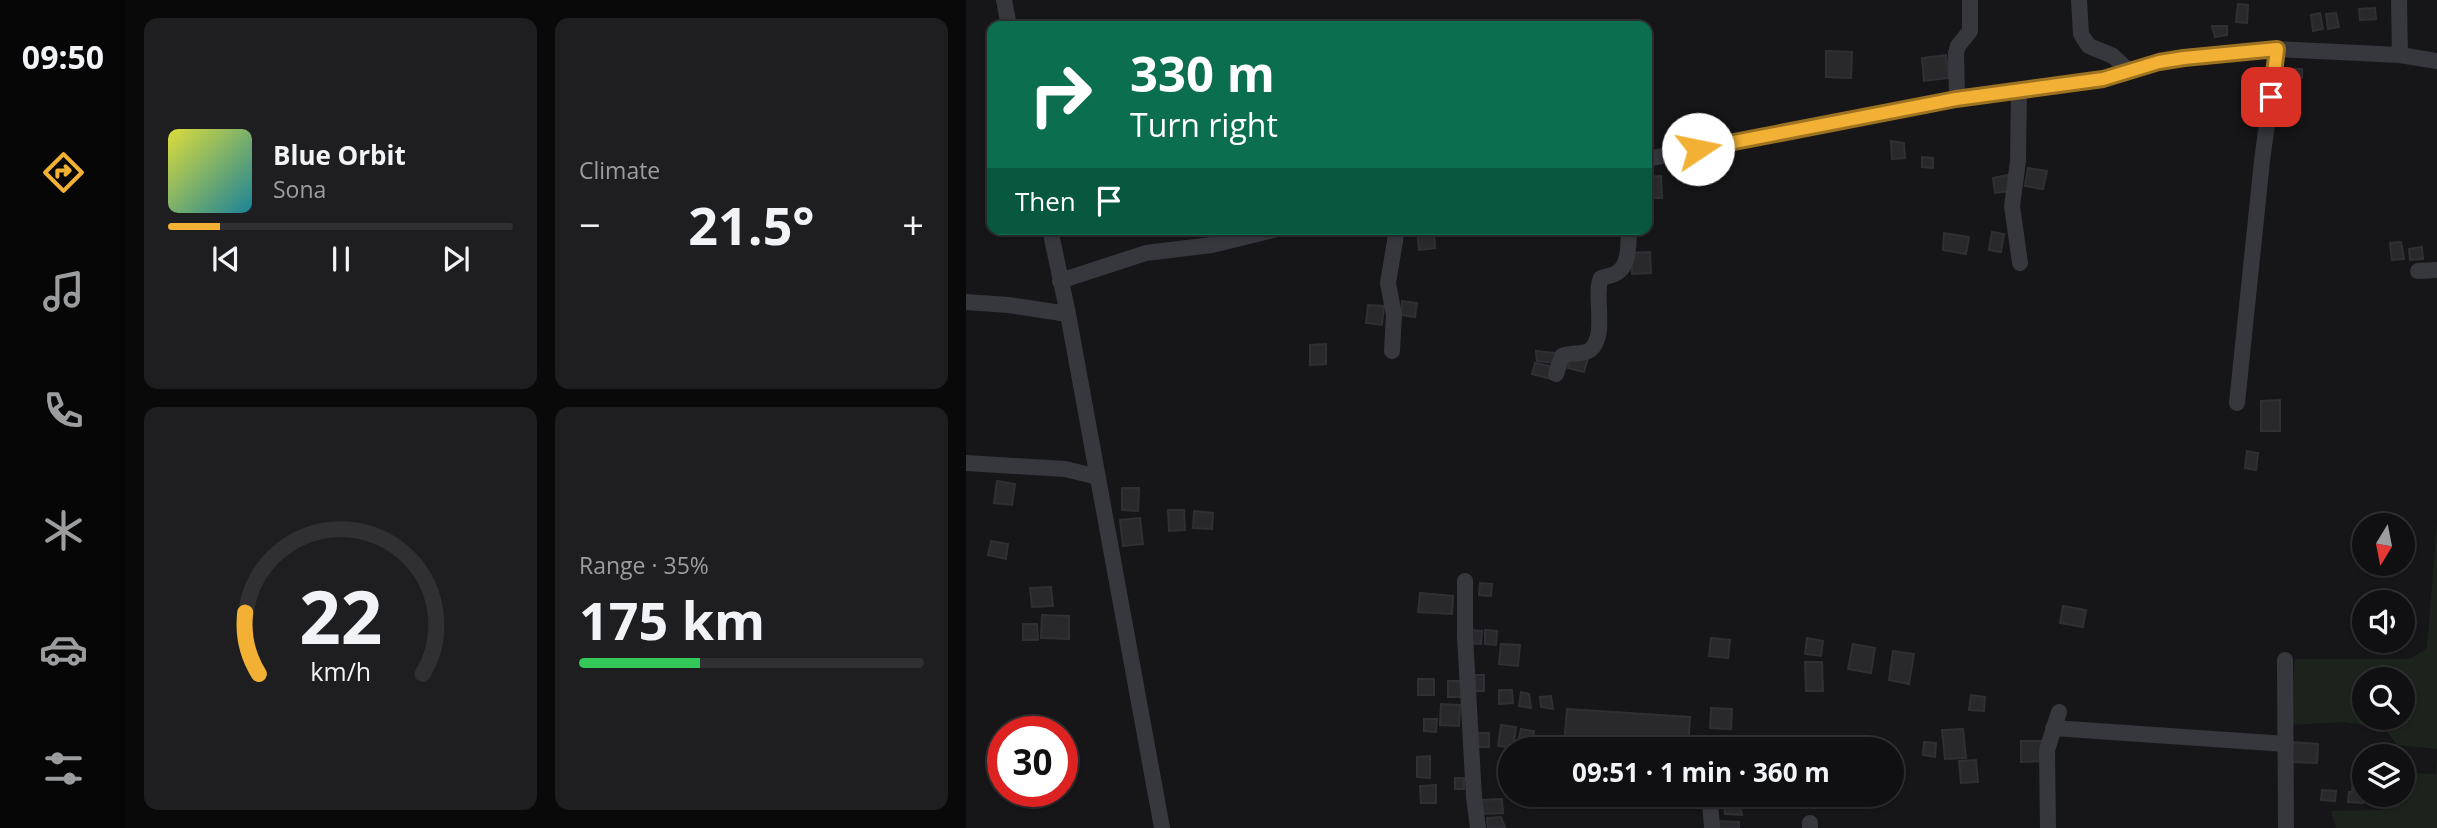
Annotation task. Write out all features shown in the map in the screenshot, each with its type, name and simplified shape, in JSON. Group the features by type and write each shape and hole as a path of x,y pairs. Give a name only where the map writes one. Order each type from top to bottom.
{"street":[{"path":"1004,0 1008,21"},
{"path":"1956,99 1956,53 1970,31 1970,0"},
{"path":"2079,0 2081,34 2084,39 2089,46 2113,57 2129,71"},
{"path":"2399,0 2400,55"},
{"path":"1652,158 1956,99 2103,79 2184,58 2277,49 2400,55 2437,61"},
{"path":"2236,403 2277,49"},
{"path":"2019,90 2018,161 2012,206 2020,263"},
{"path":"1051,235 1162,828"},
{"path":"1060,281 1146,253 1212,245 1253,235"},
{"path":"1392,351 1394,315 1388,283 1396,235"},
{"path":"1556,374 1563,356 1589,351 1594,346 1600,300 1598,285 1601,278 1623,268 1629,235"},
{"path":"2418,271 2437,270"},
{"path":"966,302 1068,314"},
{"path":"966,463 1065,469 1098,477"},
{"path":"1465,581 1465,636 1478,828"},
{"path":"2285,660 2286,828"},
{"path":"2048,828 2046,758 2056,720 2286,744"},
{"path":"1710,807 1712,828"}],"shaded area":[{"path":"2437,523 2437,749 2415,747 2415,744 2396,744 2386,730 2415,730 2415,667 2352,667 2352,723 2289,725 2295,659 2410,659 2427,648"},
{"path":"2437,756 2437,828 2336,828 2331,811 2415,807 2415,773 2436,774"}],"building":[{"path":"2238,4 2248,5 2247,23 2236,22"},
{"path":"2375,8 2376,19 2360,20 2359,9"},
{"path":"2320,13 2323,29 2313,31 2311,15"},
{"path":"2336,13 2339,27 2328,29 2326,14"},
{"path":"2212,26 2227,26 2227,35 2215,37"},
{"path":"1826,51 1852,52 1851,78 1826,77"},
{"path":"1946,55 1949,78 1924,81 1922,58"},
{"path":"2291,69 2302,69 2302,78 2291,79"},
{"path":"1891,141 1904,143 1905,158 1892,159"},
{"path":"1922,157 1933,158 1933,168 1922,167"},
{"path":"2028,168 2047,171 2043,189 2025,186"},
{"path":"2008,175 2011,191 1995,193 1993,178"},
{"path":"1661,176 1662,198 1652,198 1652,177"},
{"path":"1992,232 2004,234 2001,252 1989,250"},
{"path":"1944,233 1969,237 1966,254 1943,250"},
{"path":"1417,235 1434,235 1435,248 1419,250"},
{"path":"2401,242 2404,259 2392,260 2390,243"},
{"path":"2422,247 2423,259 2410,260 2409,249"},
{"path":"1650,252 1651,273 1632,274 1631,253"},
{"path":"1402,301 1417,303 1415,317 1401,315"},
{"path":"1368,305 1384,306 1382,325 1366,323"},
{"path":"1326,344 1326,364 1310,365 1310,345"},
{"path":"1536,351 1556,353 1553,363 1537,361"},
{"path":"1571,355 1588,358 1584,372 1568,368"},
{"path":"1535,363 1554,367 1551,379 1532,374"},
{"path":"2280,400 2280,431 2261,431 2261,401"},
{"path":"2247,451 2258,453 2256,470 2245,468"},
{"path":"997,481 1015,484 1012,505 994,503"},
{"path":"1122,488 1139,488 1138,511 1122,510"},
{"path":"1168,510 1184,510 1185,530 1169,531"},
{"path":"1194,511 1213,513 1212,529 1193,528"},
{"path":"1140,518 1143,544 1123,546 1120,520"},
{"path":"991,541 1008,544 1006,559 988,555"},
{"path":"1480,583 1492,584 1491,596 1479,595"},
{"path":"1051,587 1053,606 1032,607 1030,588"},
{"path":"1420,593 1453,596 1452,614 1418,612"},
{"path":"2063,606 2086,610 2083,627 2060,623"},
{"path":"1042,615 1069,616 1069,639 1041,638"},
{"path":"1023,624 1037,624 1038,640 1023,640"},
{"path":"1469,630 1482,631 1481,644 1469,643"},
{"path":"1485,630 1497,631 1496,645 1485,644"},
{"path":"1711,638 1730,640 1728,658 1709,656"},
{"path":"1807,638 1823,641 1821,656 1805,654"},
{"path":"1501,644 1520,645 1518,666 1499,664"},
{"path":"1853,644 1875,648 1871,673 1848,669"},
{"path":"1893,651 1914,654 1909,684 1889,680"},
{"path":"1805,662 1822,662 1823,691 1806,691"},
{"path":"1470,675 1484,675 1484,691 1470,691"},
{"path":"1418,679 1434,679 1434,695 1418,695"},
{"path":"1448,681 1463,681 1462,697 1448,697"},
{"path":"1499,690 1512,690 1513,703 1499,704"},
{"path":"1521,692 1529,694 1531,708 1519,706"},
{"path":"1971,695 1985,697 1984,711 1969,710"},
{"path":"1551,696 1553,709 1541,707 1540,697"},
{"path":"1441,704 1460,705 1459,726 1440,725"},
{"path":"1711,708 1732,709 1731,729 1710,728"},
{"path":"1567,709 1690,717 1689,737 1565,737"},
{"path":"1424,719 1437,719 1436,732 1424,731"},
{"path":"1501,725 1516,727 1515,737 1499,737"},
{"path":"1521,729 1534,731 1533,737 1519,737"},
{"path":"1963,729 1966,758 1945,759 1942,730"},
{"path":"1475,733 1489,733 1489,747 1476,747"},
{"path":"2021,741 2042,741 2043,761 2021,762"},
{"path":"1924,742 1936,743 1935,757 1923,755"},
{"path":"2291,742 2318,744 2317,763 2290,762"},
{"path":"1430,756 1430,778 1417,777 1417,757"},
{"path":"1976,760 1978,782 1961,783 1959,761"},
{"path":"1455,778 1464,778 1464,789 1455,789"},
{"path":"1436,785 1436,803 1421,803 1420,786"},
{"path":"2322,790 2336,791 2335,801 2321,800"},
{"path":"2349,792 2352,792 2352,802 2348,802"},
{"path":"1498,799 1498,807 1503,807 1503,813 1481,814 1481,800"},
{"path":"1724,807 1740,807 1742,815 1725,814"},
{"path":"1501,817 1505,827 1488,828 1487,818"},
{"path":"1717,821 1739,822 1739,828 1717,828"}],"route":[{"path":"1698,149 1982,94 2103,79 2159,62 2277,49 2271,97"}]}
